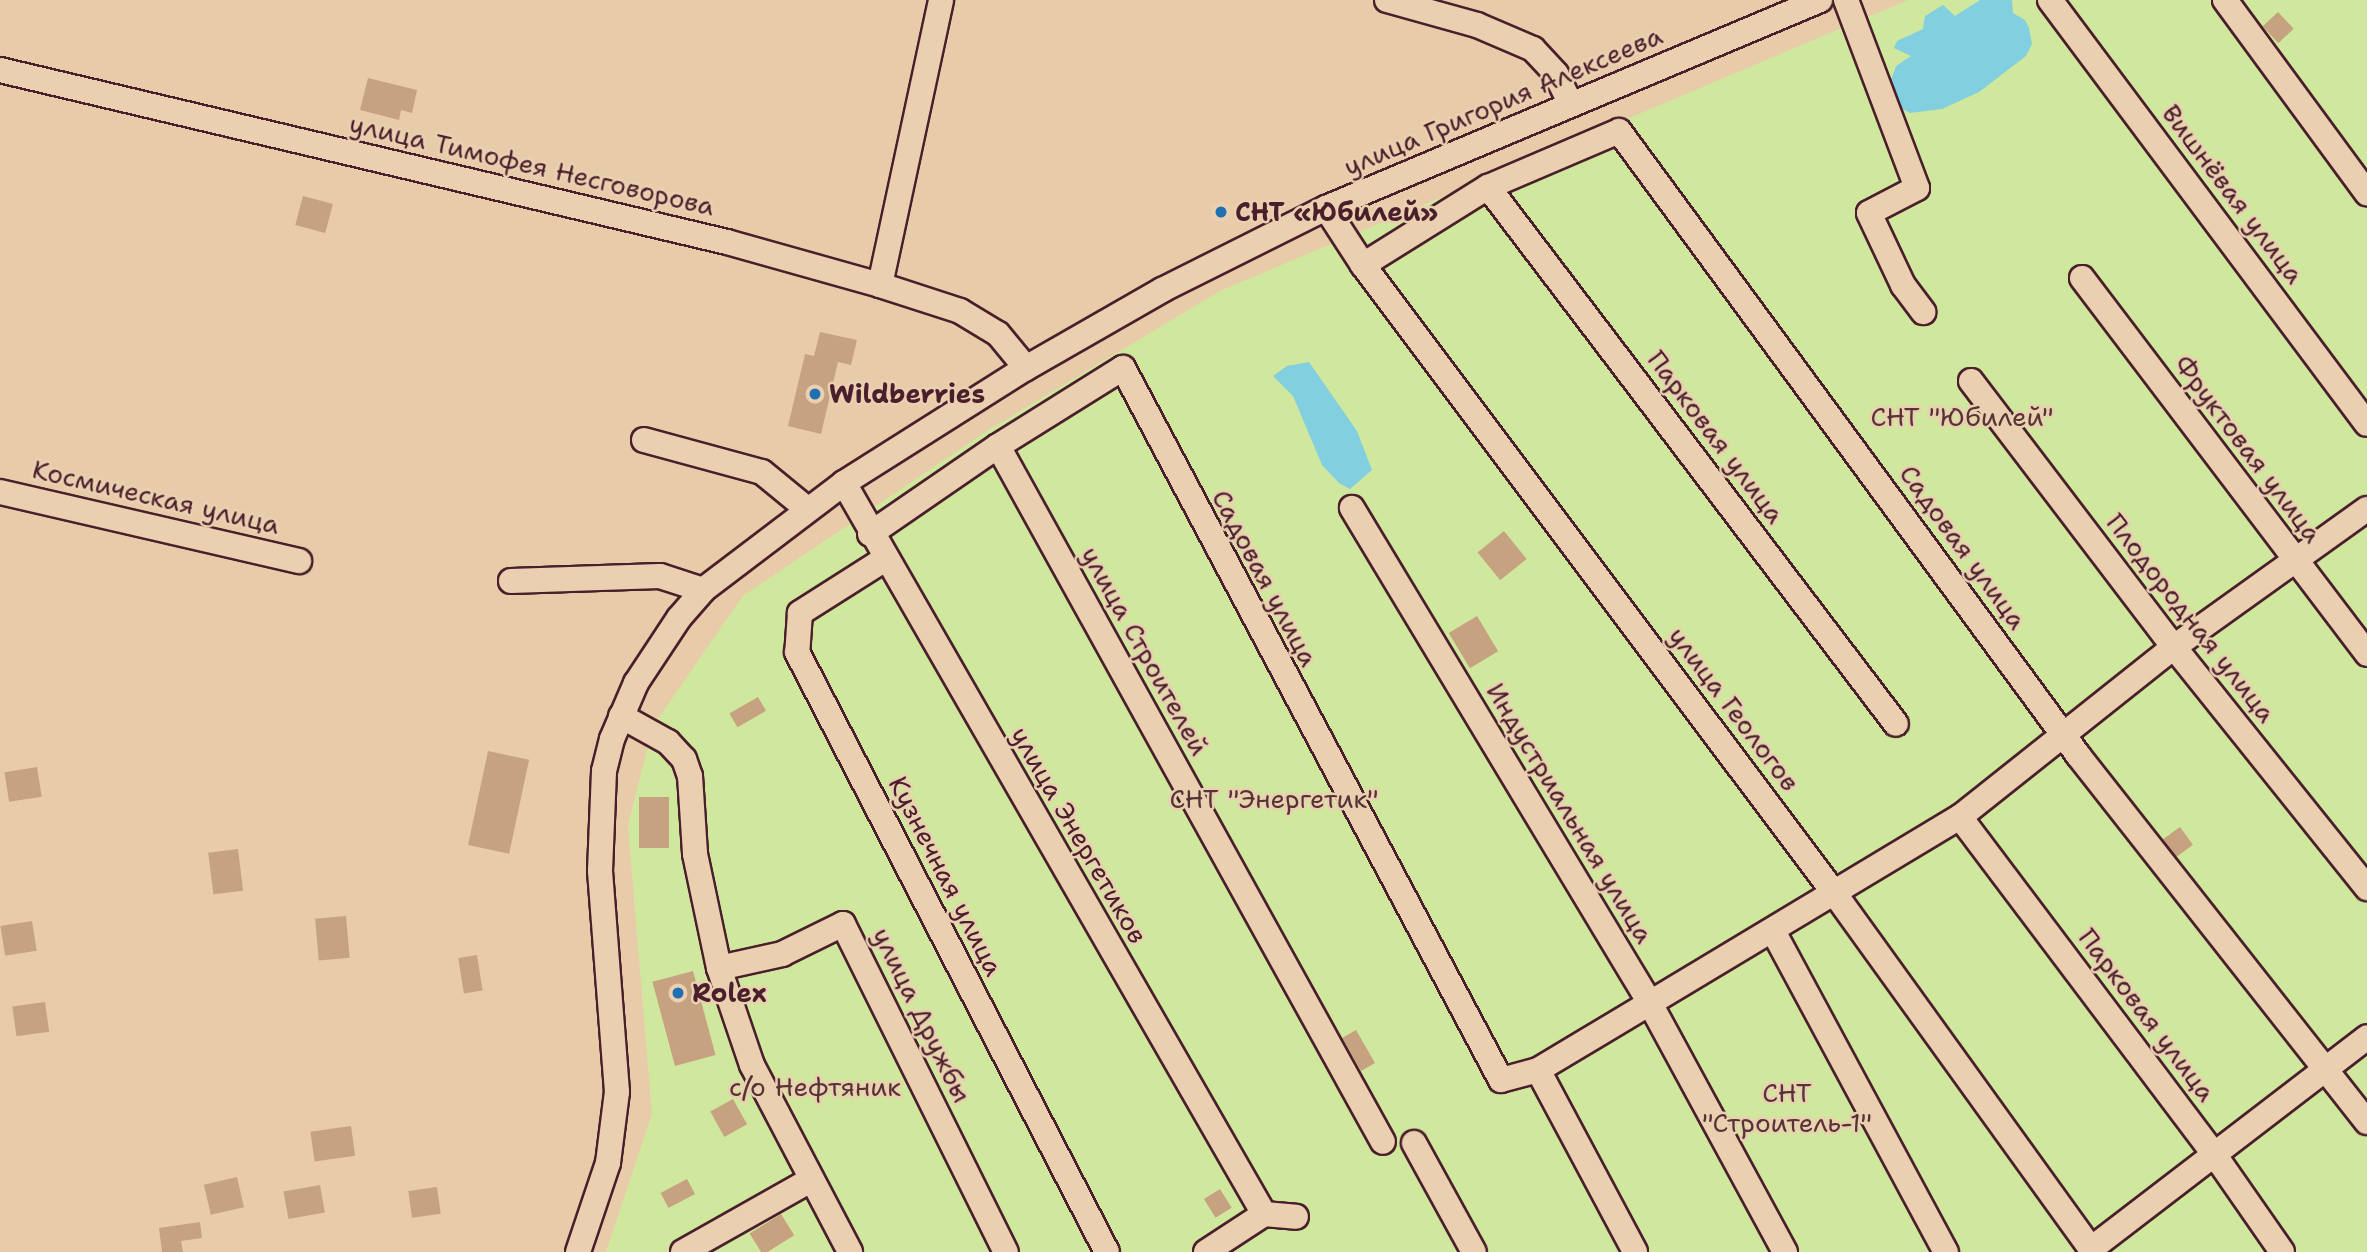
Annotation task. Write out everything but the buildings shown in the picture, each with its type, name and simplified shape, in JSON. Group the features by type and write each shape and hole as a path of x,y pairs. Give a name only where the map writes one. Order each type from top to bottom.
{"street":[{"path":"880,285 941,0"},
{"path":"1387,0 1477,24 1533,49 1556,74 1571,105"},
{"name":"улица Григория Алексеева","path":"578,1252 608,1163 617,1092 599,834 604,771 621,716 661,644 704,590 844,483 1026,368 1162,290 1326,208 1820,0"},
{"path":"1846,0 1917,188 1869,213 1903,285 1923,312"},
{"name":"Вишнёвая улица","path":"2050,0 2367,424"},
{"path":"2225,0 2367,193"},
{"name":"улица Тимофея Несговорова","path":"0,70 714,239 880,285 960,311 998,334 1026,368"},
{"name":"Садовая улица","path":"1363,265 1489,187 1619,131 2064,734 2179,885 2328,1066 2367,1122"},
{"name":"Парковая улица","path":"1489,187 1896,724"},
{"name":"улица Геологов","path":"1326,208 1363,265 2092,1250"},
{"name":"Фруктовая улица","path":"2082,278 2367,654"},
{"name":"Садовая улица","path":"870,534 998,446 1123,368 1501,1080 1538,1070"},
{"name":"Плодородная улица","path":"1971,381 2174,647 2367,888"},
{"path":"644,440 762,472 807,509"},
{"name":"улица Строителей","path":"998,446 1383,1142"},
{"name":"улица Энергетиков","path":"844,483 870,534 1264,1214"},
{"name":"Космическая улица","path":"0,492 299,561"},
{"name":"Индустриальная улица","path":"1352,508 1650,1003"},
{"path":"1635,1252 1538,1070 1960,817 2174,647 2367,509"},
{"name":"Кузнечная улица","path":"885,559 800,613 797,652 1107,1252"},
{"path":"511,581 660,576 704,590"},
{"path":"621,716 668,742 684,760 690,776 695,854 719,968 752,1065 809,1181 850,1252"},
{"name":"Парковая улица","path":"1960,817 2214,1154 2282,1252"},
{"name":"улица Дружбы","path":"719,968 782,954 844,924 1006,1252"},
{"path":"1773,931 1946,1252"},
{"path":"1650,1003 1785,1252"},
{"path":"2092,1250 2367,1037"},
{"path":"1414,1143 1474,1252"},
{"path":"682,1252 809,1181"},
{"path":"1206,1252 1264,1214 1296,1217"}],"green space":[{"path":"1908,0 2367,0 2367,1252 606,1252 652,1114 628,825 653,726 743,596 987,431 1220,291"}],"water":[{"path":"1980,0 2012,0 2013,13 2025,20 2029,28 2032,44 2026,56 1979,92 1942,109 1910,113 1899,107 1890,83 1896,66 1911,56 1894,48 1897,41 1923,29 1925,16 1943,5 1955,16"},
{"path":"1309,362 1357,431 1372,470 1350,489 1339,483 1322,465 1293,396 1273,376 1287,366"}],"place":[{"name":"СНТ «Юбилей»","path":"1221,212"},
{"name":"Wildberries","path":"815,394"},
{"name":"Rolex","path":"678,993"}],"park label":[{"name":"СНТ \"Юбилей\"","path":"1962,417"},
{"name":"СНТ \"Энергетик\"","path":"1274,799"},
{"name":"с/о Нефтяник","path":"815,1087"},
{"name":"СНТ \"Строитель-1\"","path":"1787,1108"}]}
